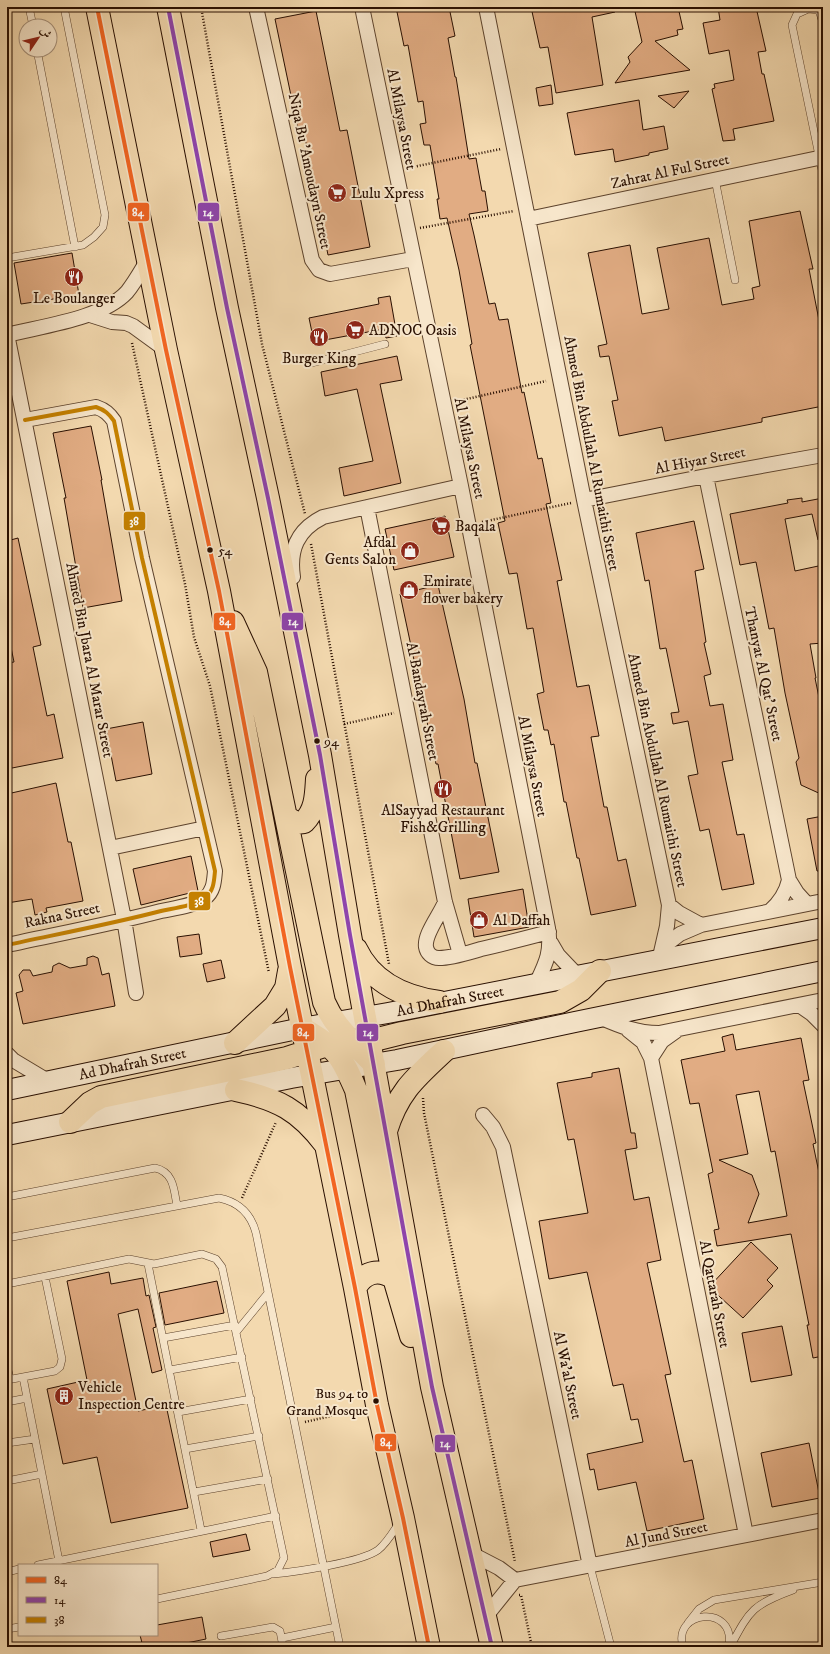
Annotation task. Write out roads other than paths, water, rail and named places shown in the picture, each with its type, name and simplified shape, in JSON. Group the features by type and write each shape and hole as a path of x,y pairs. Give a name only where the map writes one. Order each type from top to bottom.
{"main road":[{"path":"97,7 166,350 219,591 290,968 355,1288 376,1405 403,1518 429,1647"},
{"path":"7,1135 312,1074 345,1044 365,1017 320,755 268,498 227,308 171,10"},
{"path":"219,591 256,672 324,1002 345,1044 356,1090 394,1278 412,1340 432,1387"},
{"path":"287,817 295,823 304,822 310,816 315,802 320,755"},
{"name":"Ad Dhafrah Street","path":"345,1044 365,1017 578,976 661,954 823,928"},
{"path":"350,935 359,955 368,967 390,986 405,995 422,1000 439,1002"},
{"path":"235,1043 275,1006 286,988 290,968"},
{"path":"70,1122 90,1103 102,1097 287,1058 345,1044 560,1002 581,990 600,971"},
{"path":"302,1028 345,1044 374,1064 444,1051 599,1017 823,971"},
{"name":"Ad Dhafrah Street","path":"7,1090 302,1028"},
{"path":"386,1131 391,1114 400,1097 408,1086 444,1051"},
{"path":"374,1064 432,1387 472,1554 492,1647"},
{"path":"236,1090 262,1095 286,1106 301,1117 325,1144"},
{"path":"355,1288 364,1276 372,1272 387,1274 394,1278"}],"street":[{"name":"Niqa Bu 'Amoudayn Street","path":"256,7 312,260 320,270 330,274 413,259"},
{"name":"Al Milaysa Street","path":"362,7 394,170 461,486 550,938 563,961 578,976"},
{"name":"Ahmed Bin Abdullah Al Rumaithi Street","path":"486,7 559,378 669,905 661,954"},
{"name":"Zahrat Al Ful Street","path":"527,214 715,179 821,157"},
{"path":"7,334 90,315 108,306 126,292 148,261"},
{"path":"90,315 112,322 126,323 138,329 166,350"},
{"name":"Ahmed Bin Jbara Al Marar Street","path":"7,334 124,919 136,993"},
{"name":"Rakna Street","path":"7,945 195,903 211,892 214,884 215,871 142,558 114,421 109,414 96,407 25,420"},
{"name":"Al Hiyar Street","path":"584,500 823,455"},
{"name":"Thanyat Al Qat' Street","path":"706,476 789,880 797,893 807,904"},
{"path":"303,675 303,643 291,563 293,549 308,527 323,517 461,486"},
{"name":"Al Bandayrah Street","path":"367,507 445,902 460,954"},
{"path":"110,848 205,828"},
{"path":"770,911 780,901 789,880"},
{"path":"661,954 680,934 701,925 823,901"},
{"path":"445,902 427,938 426,946 428,952 432,956 438,958 550,938"},
{"name":"Ahmed Bin Abdullah Al Rumaithi Street","path":"669,905 679,913 701,925"},
{"name":"Al Milaysa Street","path":"536,984 547,958 550,938"},
{"path":"599,1017 628,1030 650,1033 679,1029 823,1000"},
{"path":"799,1005 812,1014 823,1025"},
{"path":"651,1058 662,1041 679,1029"},
{"name":"Al Qattarah Street","path":"628,1030 643,1042 651,1058 746,1535"},
{"path":"7,1054 13,1060 48,1081"},
{"name":"Al Wa'al Street","path":"483,1115 493,1127 503,1147 590,1566"},
{"name":"Al Jund Street","path":"516,1587 590,1566 823,1520"},
{"path":"472,1554 499,1568 516,1587 486,1616"}],"lane":[{"path":"29,7 31,18"},
{"path":"7,258 82,245 94,237 103,227 105,215 64,7"},
{"path":"823,23 819,10 808,9 797,14 792,25 821,157 823,175"},
{"path":"40,58 75,247"},
{"path":"715,179 735,280"},
{"path":"312,363 385,344"},
{"path":"7,1197 155,1168 161,1169 170,1176 177,1206"},
{"path":"7,1238 219,1198 226,1199 239,1205 250,1218 254,1225 340,1647"},
{"path":"7,1284 129,1259 148,1264 160,1263 202,1254 216,1259 224,1272 284,1558 278,1570 273,1574"},
{"path":"148,1264 201,1530"},
{"path":"7,1366 8,1380 55,1371 61,1364 62,1359 45,1277"},
{"path":"163,1338 236,1328 268,1293"},
{"path":"170,1370 242,1357"},
{"path":"23,1377 59,1561"},
{"path":"7,1402 28,1398"},
{"path":"178,1412 251,1399"},
{"path":"185,1449 259,1436"},
{"path":"7,1443 35,1439"},
{"path":"7,1481 42,1474"},
{"path":"194,1492 268,1479"},
{"path":"43,1564 201,1530 276,1516"},
{"path":"158,1599 273,1574 291,1573 360,1558 373,1553 384,1545 403,1518"},
{"name":"Al Wa'al Street","path":"590,1566 611,1647"},
{"path":"7,1571 18,1569"},
{"path":"683,1647 682,1637 688,1623 698,1609 714,1600 823,1582"},
{"path":"729,1647 748,1616 760,1604 804,1586"},
{"path":"688,1623 701,1616 716,1618 722,1622 727,1629 730,1636 729,1647"},
{"path":"7,1629 18,1627"},
{"path":"221,1636 273,1627 280,1631 283,1647"},
{"path":"282,1638 336,1627"}],"place":[{"name":"Lulu Xpress","path":"337,193"},
{"name":"Le Boulanger","path":"74,277"},
{"name":"ADNOC Oasis","path":"355,330"},
{"name":"Burger King","path":"319,337"},
{"name":"Baqala","path":"441,526"},
{"name":"54","path":"210,550"},
{"name":"Afdal Gents Salon","path":"410,551"},
{"name":"Emirate flower bakery","path":"409,590"},
{"name":"94","path":"317,741"},
{"name":"AlSayyad Restaurant Fish&Grilling","path":"443,789"},
{"name":"Al Daffah","path":"479,920"},
{"name":"Vehicle Inspection Centre","path":"64,1396"},
{"name":"Bus 94 to Grand Mosque","path":"376,1401"}]}
